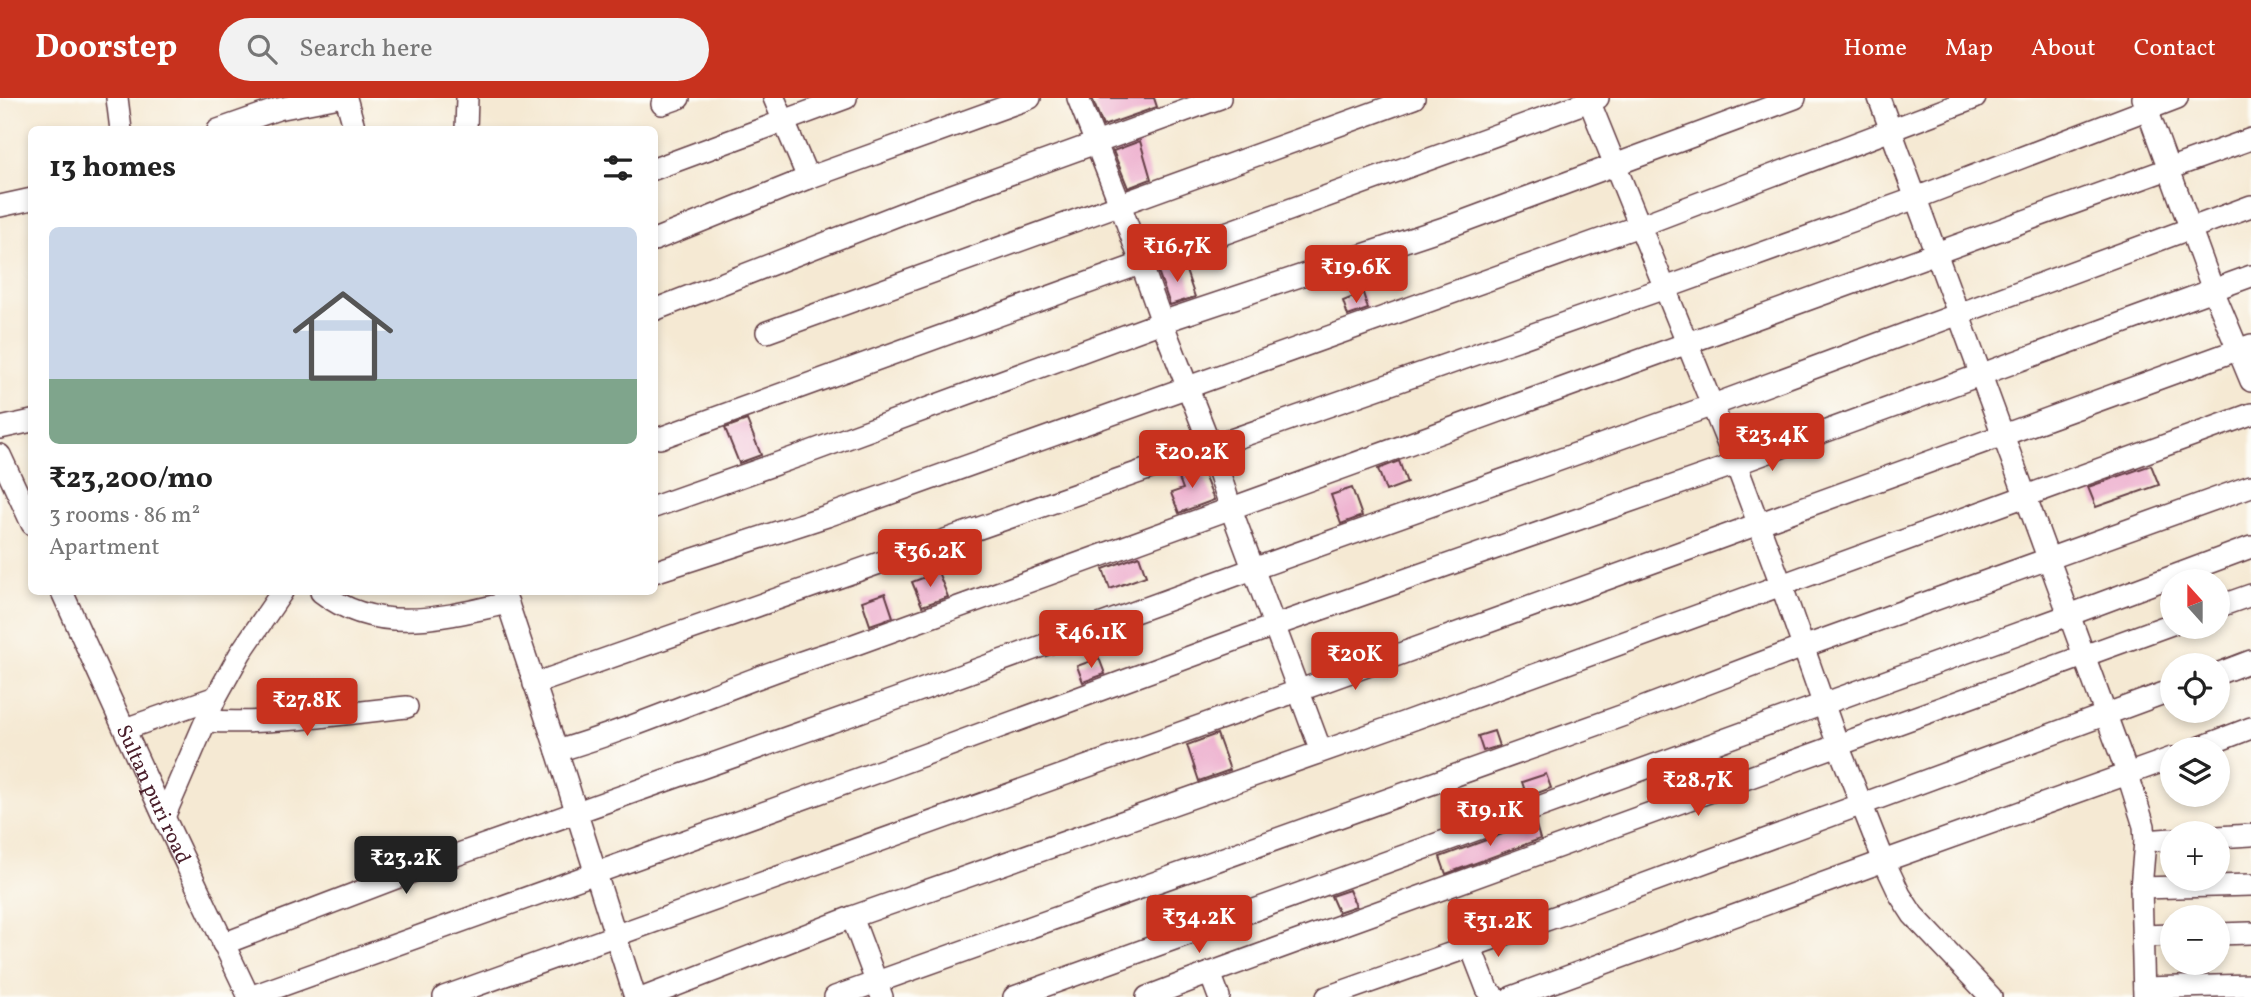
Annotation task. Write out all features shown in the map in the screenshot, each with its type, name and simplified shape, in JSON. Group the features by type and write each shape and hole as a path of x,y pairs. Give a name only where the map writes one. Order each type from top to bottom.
{"street":[{"path":"117,98 120,126"},
{"path":"229,126 278,109 334,98"},
{"path":"346,98 354,126"},
{"path":"467,98 467,126"},
{"path":"774,98 808,178"},
{"path":"658,168 846,98"},
{"path":"658,238 808,178 1030,98"},
{"path":"1079,98 1321,751"},
{"path":"658,308 904,213 1220,98"},
{"path":"767,332 1414,98"},
{"path":"658,506 1162,322 1452,225 1795,98"},
{"path":"1880,98 2144,825 2141,888 2144,993 2251,985"},
{"path":"658,571 802,525 1639,226 1975,98"},
{"path":"534,684 1665,288 1916,198 2145,104 2177,98"},
{"path":"660,438 1592,99 1614,164 1759,524 1838,745 1884,861 1913,915 1992,997"},
{"path":"2145,104 2213,290 2244,347 2251,381"},
{"path":"557,751 597,739 743,682 848,647 2251,139"},
{"path":"0,206 28,200"},
{"path":"223,944 456,855 1713,405 2251,206"},
{"path":"249,997 891,767 1276,625 1736,464 2251,276"},
{"path":"444,997 2244,347"},
{"path":"646,997 852,917 1321,751 2251,414"},
{"path":"0,428 28,422"},
{"path":"0,455 28,515"},
{"path":"835,997 880,989 1803,648 2251,486"},
{"path":"1014,997 2251,547"},
{"name":"Sultan puri road","path":"63,595 249,997"},
{"path":"164,817 216,697 259,624 280,595"},
{"path":"325,595 359,614 387,619 440,617 506,597 635,997"},
{"path":"2230,602 2251,595"},
{"path":"1147,997 2160,628"},
{"path":"2230,669 2251,661"},
{"path":"1327,997 1861,806 2160,695"},
{"path":"125,729 216,697"},
{"path":"206,721 266,722 407,707"},
{"path":"2229,737 2251,729"},
{"path":"1512,997 2160,763"},
{"path":"2230,836 2251,835"},
{"path":"2145,841 2160,840"},
{"path":"2141,888 2251,885"},
{"path":"852,917 880,989"},
{"path":"2230,934 2251,933"},
{"path":"2142,936 2160,935"},
{"path":"1470,945 1494,997"},
{"path":"1210,974 1219,997"}],"building":[{"path":"1092,98 1154,98 1157,107 1103,126"},
{"path":"1140,141 1151,179 1128,188 1113,151"},
{"path":"1183,262 1195,297 1170,305 1158,271"},
{"path":"1363,293 1368,309 1348,316 1343,301"},
{"path":"747,420 761,455 739,463 725,428"},
{"path":"1399,461 1407,483 1386,491 1378,469"},
{"path":"1200,465 1214,500 1179,513 1171,493 1183,489 1177,473"},
{"path":"2151,465 2159,485 2096,507 2088,487"},
{"path":"1352,488 1362,516 1341,524 1331,495"},
{"path":"1139,556 1146,576 1110,589 1103,569"},
{"path":"938,572 948,597 922,606 912,582"},
{"path":"885,593 893,617 870,625 862,601"},
{"path":"1099,658 1105,674 1083,682 1077,666"},
{"path":"1494,731 1499,746 1483,751 1478,736"},
{"path":"1217,734 1230,770 1199,781 1187,745"},
{"path":"1546,774 1551,788 1527,797 1522,782"},
{"path":"1475,799 1481,814 1467,819 1462,804"},
{"path":"1535,822 1540,839 1446,874 1440,857"},
{"path":"1349,890 1356,906 1338,912 1331,896"}]}
